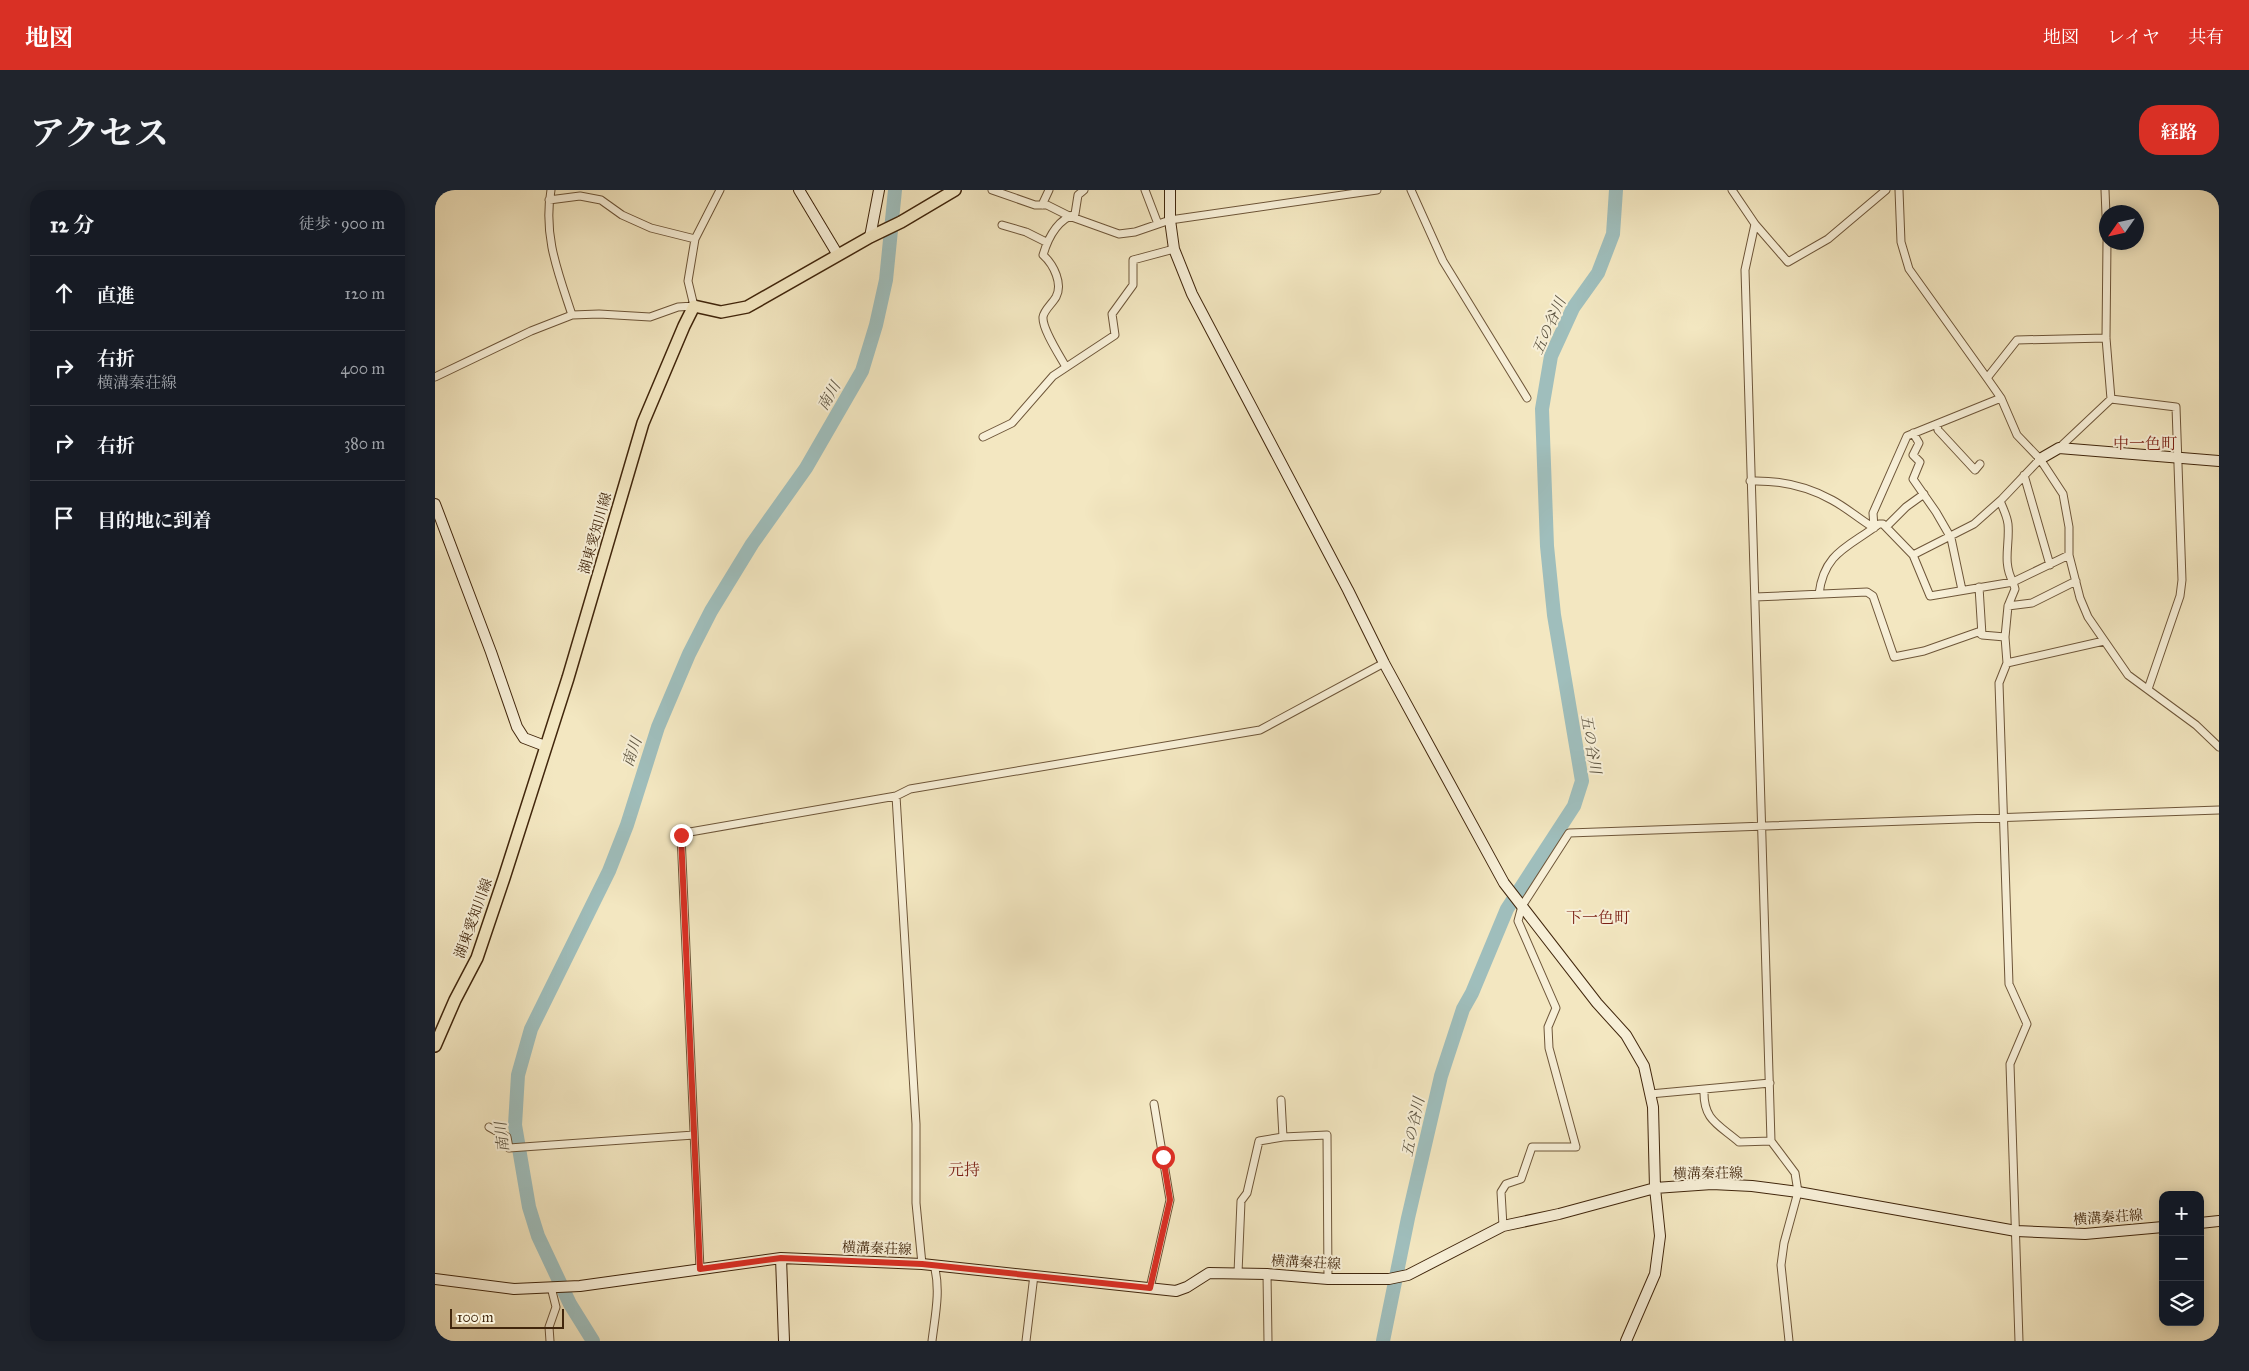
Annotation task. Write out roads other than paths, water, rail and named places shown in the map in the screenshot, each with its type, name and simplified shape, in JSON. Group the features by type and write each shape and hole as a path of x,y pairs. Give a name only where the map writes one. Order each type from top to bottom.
{"main road":[{"path":"695,306 721,312 747,307 955,190"},
{"name":"湖東愛知川線","path":"435,1046 438,1031 477,958 545,746 643,423 684,326 695,306"}],"street":[{"path":"551,190 547,212 552,253 572,315"},
{"path":"435,377 531,331 572,315 599,314 650,318 678,307 695,306 688,281 695,239 720,190"},
{"path":"799,190 838,255"},
{"path":"875,235 879,190"},
{"path":"992,190 1035,205 1042,205 1119,234 1135,232 1170,220 1377,190"},
{"path":"1042,205 1049,190"},
{"path":"1065,367 1043,324 1043,315 1056,297 1059,288 1058,277 1043,255 1046,242 1059,222 1075,214 1078,195 1084,190"},
{"path":"1145,190 1158,224"},
{"path":"1170,190 1170,220 1174,249 1192,294 1384,662 1505,883 1597,1003 1625,1035 1644,1066 1653,1107 1655,1188 1660,1236 1655,1274 1626,1341"},
{"path":"1411,190 1443,261 1527,398"},
{"path":"1733,190 1755,224 1788,262 1828,238 1886,190"},
{"path":"1899,190 1901,242 1905,262 2001,398 2017,434 2040,459 2063,494 2069,527 2069,555 2089,617 2128,675 2197,726 2219,747"},
{"path":"2105,190 2106,205"},
{"path":"549,200 580,196 601,200 622,215 651,228 695,239"},
{"path":"1755,224 1745,270 1771,1142 1795,1173 1799,1192 1785,1242 1781,1265 1789,1341"},
{"path":"1002,225 1026,232 1046,242"},
{"path":"983,437 1012,423 1041,387 1065,367 1115,335 1112,314 1133,285 1133,260 1174,249"},
{"path":"2107,250 2107,338 2111,399"},
{"path":"1987,378 2017,340 2107,338"},
{"path":"1874,528 1873,513 1907,436 2001,398"},
{"path":"1913,555 1951,538 1974,524 2000,501 2040,459 2059,448 2111,399 2176,406 2182,580 2180,596 2148,690"},
{"path":"1937,424 1938,430 1975,470 1980,464"},
{"path":"1913,434 1919,443 1913,455 1920,462 1913,478 1951,538 1962,590"},
{"path":"2059,448 2219,461"},
{"path":"2024,475 2050,564"},
{"path":"1750,481 1768,481 1803,487 1833,500 1874,528"},
{"path":"1886,527 1906,507 1924,494"},
{"path":"2000,501 2008,522 2006,556 2008,573 2015,589 2008,606 2005,637 2007,663 1999,683 2009,984 2027,1024 2010,1064 2019,1341"},
{"path":"435,504 517,727 524,738 545,746"},
{"path":"1819,594 1820,579 1830,560 1879,524 1886,527 1913,555 1930,596 2013,582 2069,555"},
{"path":"2008,606 2032,603 2076,581"},
{"path":"1979,587 1982,635"},
{"path":"1755,597 1867,592 1873,596 1894,657 1924,651 1978,632 1982,635 2005,637"},
{"path":"2007,663 2104,641"},
{"path":"700,1269 681,835 896,796 910,789 1260,730 1384,662"},
{"path":"896,796 917,1124 916,1203 922,1264"},
{"path":"1503,1226 1501,1192 1506,1184 1521,1180 1532,1147 1576,1147 1549,1048 1548,1027 1556,1008 1518,921 1522,906 1569,834 2219,810"},
{"path":"1650,1094 1770,1083"},
{"path":"1704,1090 1703,1104 1706,1113 1739,1142 1771,1142"},
{"path":"1281,1100 1283,1137"},
{"path":"1150,1288 1170,1200 1154,1104"},
{"path":"489,1127 507,1136 509,1148 694,1135"},
{"path":"1238,1273 1241,1201 1247,1193 1259,1141 1283,1137 1327,1135 1329,1279"},
{"name":"横溝秦荘線","path":"435,1279 514,1289 579,1286 781,1258 922,1264 1176,1291 1209,1274 1238,1273 1329,1279 1389,1279 1408,1275 1503,1226 1559,1214 1655,1188 1712,1184 1752,1186 1799,1192 2016,1231 2085,1234 2159,1226"},
{"path":"2204,1223 2219,1221"},
{"path":"781,1258 784,1341"},
{"path":"932,1341 937,1293 937,1277 933,1265"},
{"path":"1267,1274 1268,1341"},
{"path":"1026,1341 1034,1275"},
{"path":"549,1341 549,1327 556,1307 551,1287"}],"waterway":[{"name":"南川","path":"593,1341 570,1304 538,1236 529,1207 515,1125 518,1075 531,1029 609,871 627,825 658,727 689,654 711,611 752,544 806,468 862,371 876,325 886,280 895,190"},
{"name":"五の谷川","path":"1383,1341 1408,1218 1441,1076 1463,1009 1472,993 1507,909 1574,806 1582,781 1554,615 1547,546 1542,409 1551,356 1573,308 1598,273 1613,234 1616,190"}],"district":[{"name":"中一色町","path":"2145,443"},
{"name":"下一色町","path":"1598,917"},
{"name":"元持","path":"964,1169"}]}
